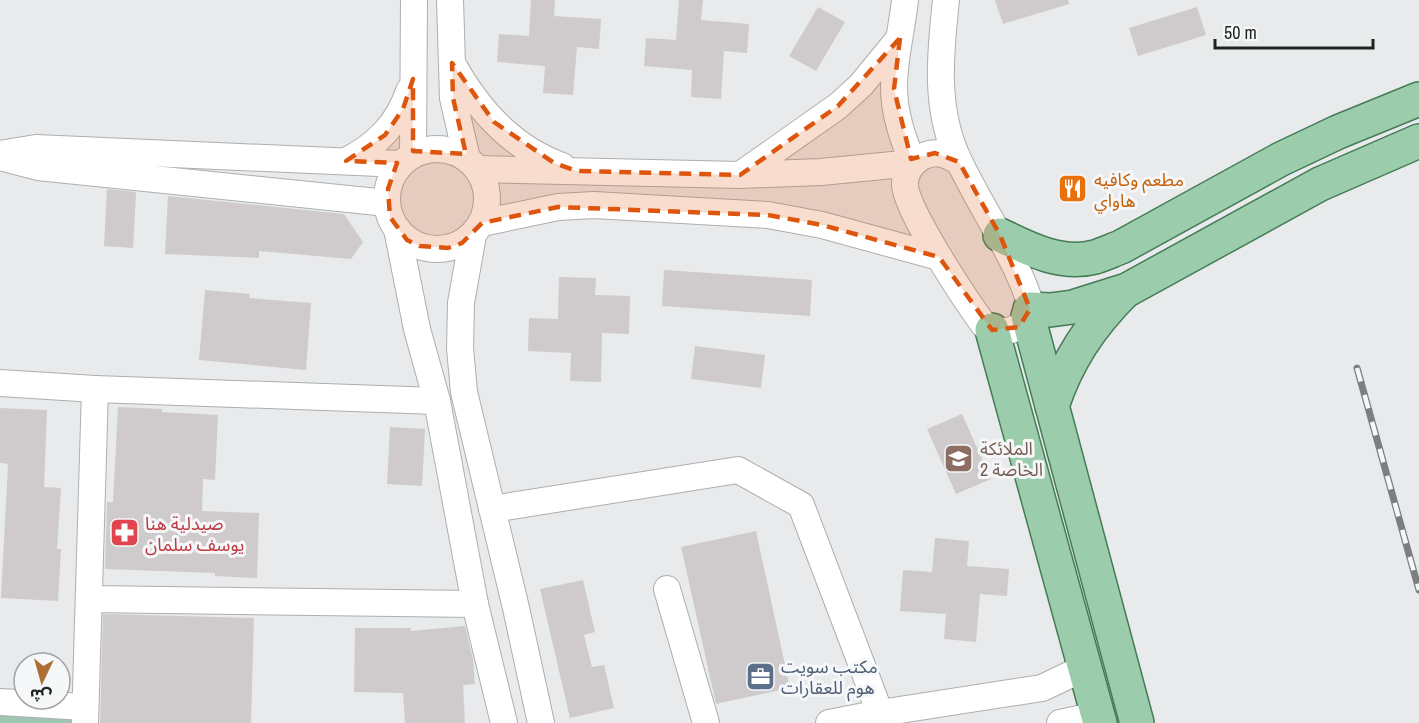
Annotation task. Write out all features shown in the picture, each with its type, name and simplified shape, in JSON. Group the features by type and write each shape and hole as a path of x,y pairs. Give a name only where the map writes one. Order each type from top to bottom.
{"main road":[{"path":"1000,235 1050,256 1072,260 1094,257 1121,247 1228,187 1309,146 1419,99"},
{"path":"1137,723 1029,313 1073,307 1127,290 1320,184 1419,141"},
{"path":"1052,406 1059,385 1080,345 1093,326 1127,290"},
{"path":"992,330 1099,719"}],"street":[{"path":"414,0 413,79 407,159 390,182 387,203 390,217 397,229 413,243 434,249 448,248 462,243 478,229 558,207 594,205 768,215 822,225 939,257"},
{"path":"450,0 453,98 473,164 485,181 488,195 487,210 478,229 461,303 459,348 464,392 541,723"},
{"path":"905,0 894,89 899,123 913,163"},
{"path":"946,0 940,48 940,77 949,134 959,162 1000,235 1026,289 1029,313 1019,327 1006,332 992,330 984,325 939,257 908,198 905,186 906,174 913,163 923,156 935,153 948,155 959,162"},
{"path":"740,175 838,106 882,62 900,38"},
{"path":"452,63 477,105 506,133 532,152 577,171"},
{"path":"346,161 385,135 403,109 413,79"},
{"path":"0,156 36,148 346,161 407,159 426,150 441,149 455,152 473,164 577,171 740,175 821,172 913,163"},
{"path":"0,156 48,169 387,203"},
{"path":"397,229 417,329 437,401 475,604 504,723"},
{"path":"0,383 95,389 437,401"},
{"path":"0,702 85,715 95,389"},
{"path":"492,509 738,471 801,505 885,718"},
{"path":"667,589 706,723"},
{"path":"89,599 475,604"},
{"path":"829,723 885,718 1042,688 1084,668"},
{"path":"1060,723 1099,719"}],"highlighted area":[{"path":"900,38 894,89 911,159 935,153 959,162 1000,235 1030,309 1019,327 992,330 939,257 822,225 768,215 558,207 482,223 462,243 448,248 420,246 407,240 390,217 388,189 397,163 346,161 385,135 403,109 413,79 413,151 466,154 453,98 452,63 494,122 554,163 577,171 740,175 838,106"}],"green space":[{"path":"0,710 79,714 79,723 0,723"}],"building":[{"path":"531,0 555,0 554,16 601,19 599,49 577,47 573,95 543,93 545,66 497,62 499,34 529,36"},
{"path":"679,0 703,0 701,20 749,24 747,53 724,51 721,99 691,97 692,70 644,66 646,38 676,40"},
{"path":"995,0 1068,0 1069,4 1003,24"},
{"path":"818,7 845,22 816,71 789,56"},
{"path":"1197,7 1206,35 1138,56 1129,28"},
{"path":"107,189 136,192 133,248 104,246"},
{"path":"168,196 344,214 363,242 351,259 259,251 259,258 165,254"},
{"path":"664,270 812,280 810,316 662,306"},
{"path":"559,277 596,278 595,295 630,296 629,334 602,333 601,382 570,381 571,353 528,351 529,318 558,319"},
{"path":"205,290 250,294 249,298 311,303 306,370 199,360"},
{"path":"695,346 765,355 761,388 691,379"},
{"path":"118,407 218,415 215,480 203,479 202,511 259,513 257,578 215,576 215,573 105,569 107,502 113,502"},
{"path":"0,408 47,410 44,487 61,488 57,549 61,549 58,601 1,598 8,464 0,463"},
{"path":"962,414 991,479 956,494 927,429"},
{"path":"390,427 425,429 422,486 387,484"},
{"path":"756,531 790,688 716,704 681,547"},
{"path":"935,538 969,541 967,566 1009,569 1007,596 980,594 976,642 944,639 946,614 900,611 903,570 932,572"},
{"path":"583,580 595,632 584,635 592,667 604,665 614,708 570,718 540,589"},
{"path":"103,614 254,618 251,723 100,723"},
{"path":"465,626 473,659 475,684 463,685 465,723 405,723 403,693 354,692 355,628 411,628 411,631"}],"railway":[{"path":"1357,368 1419,590"}],"place":[{"name":"مطعم وكافيه هاواي","path":"1073,189"},
{"name":"الملائكة الخاصة 2","path":"959,458"},
{"name":"صيدلية هنا يوسف سلمان","path":"124,533"},
{"name":"مكتب سويت هوم للعقارات","path":"760,676"}]}
